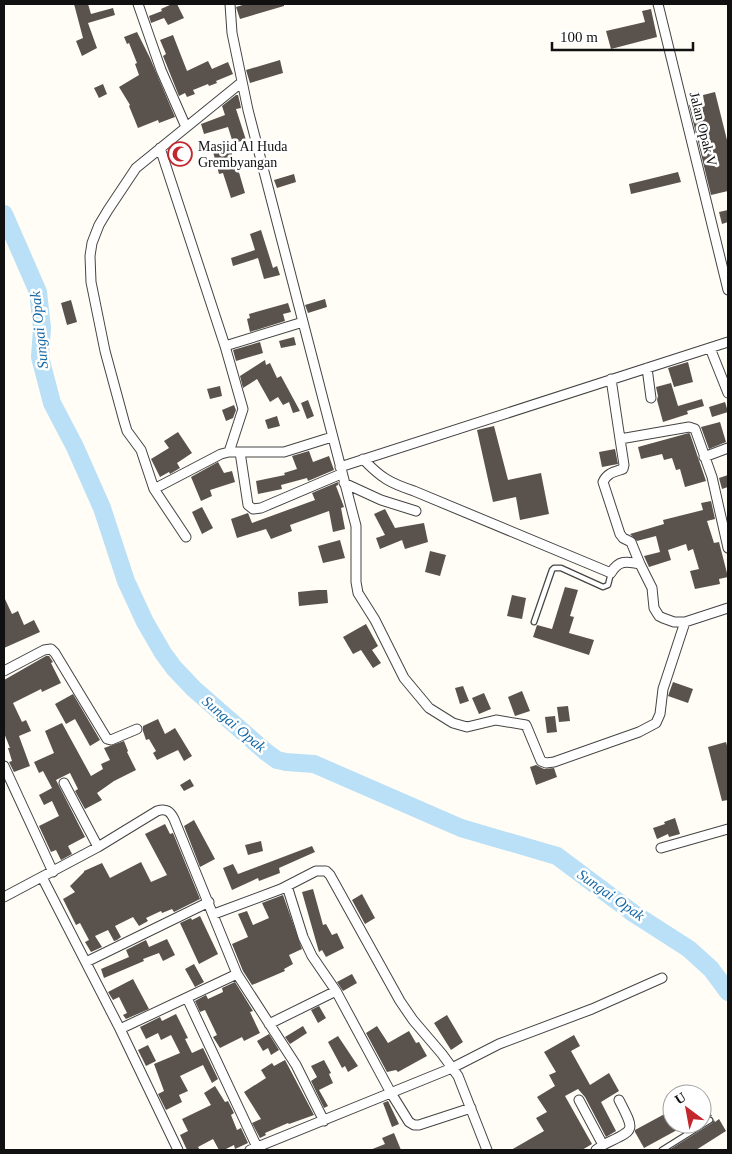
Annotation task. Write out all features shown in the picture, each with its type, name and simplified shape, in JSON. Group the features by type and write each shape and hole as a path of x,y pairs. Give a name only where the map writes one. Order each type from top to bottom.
{"street":[{"path":"138,4 161,70 186,126"},
{"path":"230,4 232,33 242,82 302,322 356,526 356,582 358,593 375,620 404,678 429,708 453,723 467,727 496,720 526,725 538,757 546,763 554,762 639,732 656,723 660,714 663,689 686,622"},
{"name":"Jalan Opak V","path":"658,4 728,290"},
{"path":"186,537 157,488 141,450 132,438 124,421 104,351 91,282 90,256 92,243 99,226 136,168 242,82"},
{"path":"160,148 225,346 243,409 229,452"},
{"path":"225,346 302,322"},
{"path":"240,452 248,505 253,509 261,508 342,475 363,459 728,342"},
{"path":"710,348 728,393"},
{"path":"647,368 651,398"},
{"path":"611,380 624,465 623,469 611,472 605,477 603,482 620,534 631,542 652,588 656,612 659,616 674,622 686,622 728,608"},
{"path":"620,440 692,427 697,433 712,477 728,548"},
{"path":"157,488 211,458 229,452 284,452 332,437"},
{"path":"704,457 728,448"},
{"path":"363,459 372,469 389,482 611,573 619,563 628,561 640,564"},
{"path":"342,475 381,500 416,511"},
{"path":"4,671 44,650 51,649 107,739 111,740 137,729"},
{"path":"4,766 53,872"},
{"path":"64,783 98,847"},
{"path":"4,897 98,847 157,811 168,810 174,819 209,902 237,974 296,1066 324,1121"},
{"path":"661,848 728,829"},
{"path":"214,914 287,886 316,871 326,871 406,1011 452,1068 462,1084 487,1150"},
{"path":"42,877 120,1029 178,1150"},
{"path":"287,886 309,950 336,991 406,1119 414,1125 471,1108"},
{"path":"86,962 209,902"},
{"path":"120,1029 237,974"},
{"path":"187,998 253,1149 452,1068 499,1044 584,1012 662,978"},
{"path":"269,1024 336,991"},
{"path":"579,1100 599,1148 628,1132 630,1128 631,1122 619,1100"}],"lane":[{"path":"534,622 554,568 560,568 603,587 608,585 611,573"},
{"path":"662,1150 688,1134"}],"building":[{"path":"74,4 88,4 91,14 113,8 115,15 88,23 97,48 82,56 76,41 83,38"},
{"path":"177,4 184,18 168,25 164,18 151,23 149,16 162,11 161,9"},
{"path":"246,4 284,4 284,6 240,19 236,7"},
{"path":"651,9 657,37 611,49 606,31 645,22 642,11"},
{"path":"137,32 175,117 159,123 158,120 138,128 130,105 119,87 139,75 135,64 137,63 129,43 127,44 124,37"},
{"path":"173,35 187,71 208,61 212,69 228,62 233,74 216,81 217,83 209,86 208,84 193,90 195,94 187,97 185,93 179,96 163,56 166,54 160,40"},
{"path":"280,60 283,73 250,83 246,70"},
{"path":"103,84 107,94 99,98 94,88"},
{"path":"715,92 728,144 728,191 711,195 689,105 704,101 703,95"},
{"path":"238,95 241,108 236,109 246,140 233,143 228,127 204,134 201,124 225,115 222,106"},
{"path":"229,143 234,162 238,161 240,169 238,169 245,193 231,198 223,173 219,174 212,148"},
{"name":"Masjid Al Huda Grembyangan","path":"174,145 188,145 189,162 171,163 170,148"},
{"path":"678,172 681,182 631,194 629,184"},
{"path":"294,174 296,182 277,188 274,180"},
{"path":"728,210 728,222 722,224 719,212"},
{"path":"261,230 273,268 277,266 280,275 264,279 258,258 233,266 231,258 255,250 250,234"},
{"path":"325,299 327,307 308,313 305,305"},
{"path":"71,300 77,322 67,325 61,303"},
{"path":"288,303 291,312 283,314 285,321 250,332 247,319 250,318 249,314"},
{"path":"294,337 296,345 281,348 279,341"},
{"path":"260,342 263,353 236,361 233,350"},
{"path":"265,360 266,365 270,363 277,378 281,376 300,411 293,413 289,402 283,405 278,397 270,402 257,379 243,388 240,376"},
{"path":"688,362 693,382 674,387 668,368"},
{"path":"671,383 678,406 702,399 704,406 687,411 688,414 663,422 657,400 656,387"},
{"path":"220,386 222,396 210,399 207,389"},
{"path":"308,400 314,416 307,419 301,403"},
{"path":"725,402 728,412 712,417 709,407"},
{"path":"234,405 236,410 233,418 226,421 222,410"},
{"path":"277,416 280,426 268,429 265,420"},
{"path":"720,422 726,442 709,449 701,427"},
{"path":"494,426 508,480 541,473 549,514 520,520 516,497 493,502 477,430"},
{"path":"178,432 192,453 177,463 180,468 160,477 151,459 169,448 164,441"},
{"path":"689,433 706,481 685,487 680,469 676,470 672,458 664,460 662,454 641,459 638,447"},
{"path":"615,449 618,464 602,467 599,452"},
{"path":"309,451 313,462 329,456 334,470 308,481 307,478 281,485 282,489 258,494 256,481 285,475 284,473 297,469 292,456"},
{"path":"218,462 224,473 232,471 235,482 210,490 212,496 201,501 191,477"},
{"path":"728,475 728,487 722,489 719,478"},
{"path":"338,482 336,486 344,507 341,508 345,529 333,532 329,511 290,525 292,531 271,539 266,529 237,538 231,519 248,513 252,523 315,500 312,493"},
{"path":"711,501 715,519 707,521 714,543 719,542 728,577 719,579 720,584 695,589 690,571 699,569 693,549 688,551 686,544 668,550 671,560 649,567 644,556 660,552 656,536 637,541 630,534 664,524 663,520 703,510 701,503"},
{"path":"202,507 213,528 202,534 192,512"},
{"path":"385,509 395,528 424,523 428,542 405,549 402,540 380,549 376,538 385,535 374,514"},
{"path":"340,540 345,558 323,563 318,546"},
{"path":"430,551 446,555 440,576 425,572"},
{"path":"565,587 578,590 570,616 574,617 569,633 594,640 589,655 533,637 537,625 552,629"},
{"path":"327,590 328,603 299,606 298,592"},
{"path":"512,595 526,598 522,619 507,616"},
{"path":"4,597 12,614 18,611 24,625 34,620 40,632 4,648"},
{"path":"366,624 378,646 372,650 381,663 373,668 361,650 353,654 343,637"},
{"path":"49,656 53,662 51,663 61,683 42,692 41,689 13,703 22,722 26,720 31,731 19,736 30,766 14,772 9,762 12,761 8,748 10,748 4,733 4,680"},
{"path":"673,682 693,689 688,703 668,696"},
{"path":"463,686 469,701 460,704 455,688"},
{"path":"522,691 530,711 515,716 508,697"},
{"path":"484,693 491,709 479,714 472,698"},
{"path":"73,694 100,740 90,746 75,719 66,724 55,704"},
{"path":"568,706 570,721 559,722 557,707"},
{"path":"555,716 557,732 547,733 545,717"},
{"path":"158,719 165,734 175,728 192,756 184,761 178,750 157,760 153,753 156,751 149,739 146,740 143,726"},
{"path":"62,723 91,776 103,769 101,764 110,760 104,748 124,741 136,770 114,781 97,793 102,800 85,809 75,791 78,789 70,773 56,780 85,837 68,846 72,854 61,860 56,850 51,852 39,826 59,816 52,801 44,805 39,795 52,788 43,771 39,773 34,762 54,753 45,731"},
{"path":"726,742 728,749 728,800 722,801 708,747"},
{"path":"536,765 544,769 554,768 557,777 536,785 530,767"},
{"path":"190,779 194,786 184,791 180,785"},
{"path":"675,818 680,834 669,837 668,834 657,839 653,828"},
{"path":"194,820 215,859 200,867 184,826"},
{"path":"165,824 170,834 173,833 200,899 174,912 172,909 162,913 161,911 146,918 148,921 139,926 133,917 115,926 121,937 117,940 114,941 108,930 95,936 102,947 91,952 85,942 89,940 80,923 76,925 63,899 75,892 70,886 84,871 102,863 110,878 141,862 151,882 167,875 145,834"},
{"path":"261,841 263,851 248,855 245,845"},
{"path":"312,846 315,852 279,868 280,873 259,881 258,878 232,890 223,868 233,864 238,874"},
{"path":"313,889 323,925 326,924 332,935 337,933 344,948 326,957 322,950 319,952 302,892"},
{"path":"362,894 375,918 365,924 352,900"},
{"path":"283,895 302,949 289,955 293,964 284,969 285,971 252,985 243,971 232,944 248,937 238,914 247,911 253,925 269,918 262,903"},
{"path":"200,916 218,954 199,964 180,923"},
{"path":"167,939 175,955 163,961 159,953 104,978 101,969 129,957 126,950 146,940 149,947"},
{"path":"194,964 204,982 195,987 185,969"},
{"path":"352,974 357,983 343,991 337,982"},
{"path":"133,979 149,1009 126,1019 123,1015 127,1013 119,997 113,1000 108,992"},
{"path":"235,982 253,1011 250,1012 260,1033 244,1041 242,1037 220,1048 213,1037 217,1035 205,1010 200,1012 195,1001 206,995 208,999 223,992 222,988"},
{"path":"319,1006 326,1018 318,1023 311,1010"},
{"path":"176,1014 188,1038 185,1039 192,1053 203,1048 218,1079 212,1083 203,1065 180,1076 188,1091 179,1095 182,1102 166,1110 158,1094 164,1091 154,1064 180,1053 171,1035 161,1040 158,1033 146,1039 140,1027 160,1017 162,1021"},
{"path":"447,1015 463,1042 451,1050 434,1023"},
{"path":"303,1026 307,1033 290,1044 285,1037"},
{"path":"377,1026 388,1043 409,1031 416,1043 419,1042 427,1056 398,1072 396,1070 387,1072 366,1033"},
{"path":"269,1034 279,1050 271,1055 268,1048 263,1051 257,1041"},
{"path":"574,1035 580,1046 571,1051 590,1085 609,1073 619,1091 601,1102 616,1131 606,1137 585,1097 578,1089 565,1096 592,1144 582,1150 511,1150 544,1131 536,1118 547,1112 537,1097 555,1086 549,1075 556,1072 544,1052"},
{"path":"338,1036 358,1066 348,1072 345,1066 342,1068 328,1042"},
{"path":"148,1045 156,1061 146,1066 138,1050"},
{"path":"285,1060 314,1115 288,1123 265,1133 266,1135 260,1138 252,1123 261,1119 244,1092 266,1078 261,1070 272,1063 274,1066"},
{"path":"324,1060 331,1073 329,1074 333,1083 319,1090 328,1106 324,1108 311,1081 317,1077 311,1066"},
{"path":"215,1086 225,1102 228,1101 234,1113 231,1115 237,1130 241,1128 248,1143 235,1149 234,1145 224,1150 219,1150 213,1139 198,1147 200,1150 187,1150 180,1135 188,1131 182,1119 211,1105 204,1093"},
{"path":"388,1101 399,1124 392,1127 383,1103"},
{"path":"662,1115 662,1134 670,1134 644,1148 635,1130"},
{"path":"719,1119 726,1131 696,1150 669,1150 694,1134 712,1134 712,1123 714,1120 715,1122"},
{"path":"394,1133 401,1150 370,1150 385,1144 382,1138"}],"waterway":[{"name":"Sungai Opak","path":"4,214 38,292 42,328 40,357 52,403 75,447 102,508 126,581 145,622 174,668 194,689 277,760 314,764 461,828 557,856 633,913 689,949 711,969 728,992"}],"place":[{"name":"Masjid Al Huda Grembyangan","path":"180,154"}]}
